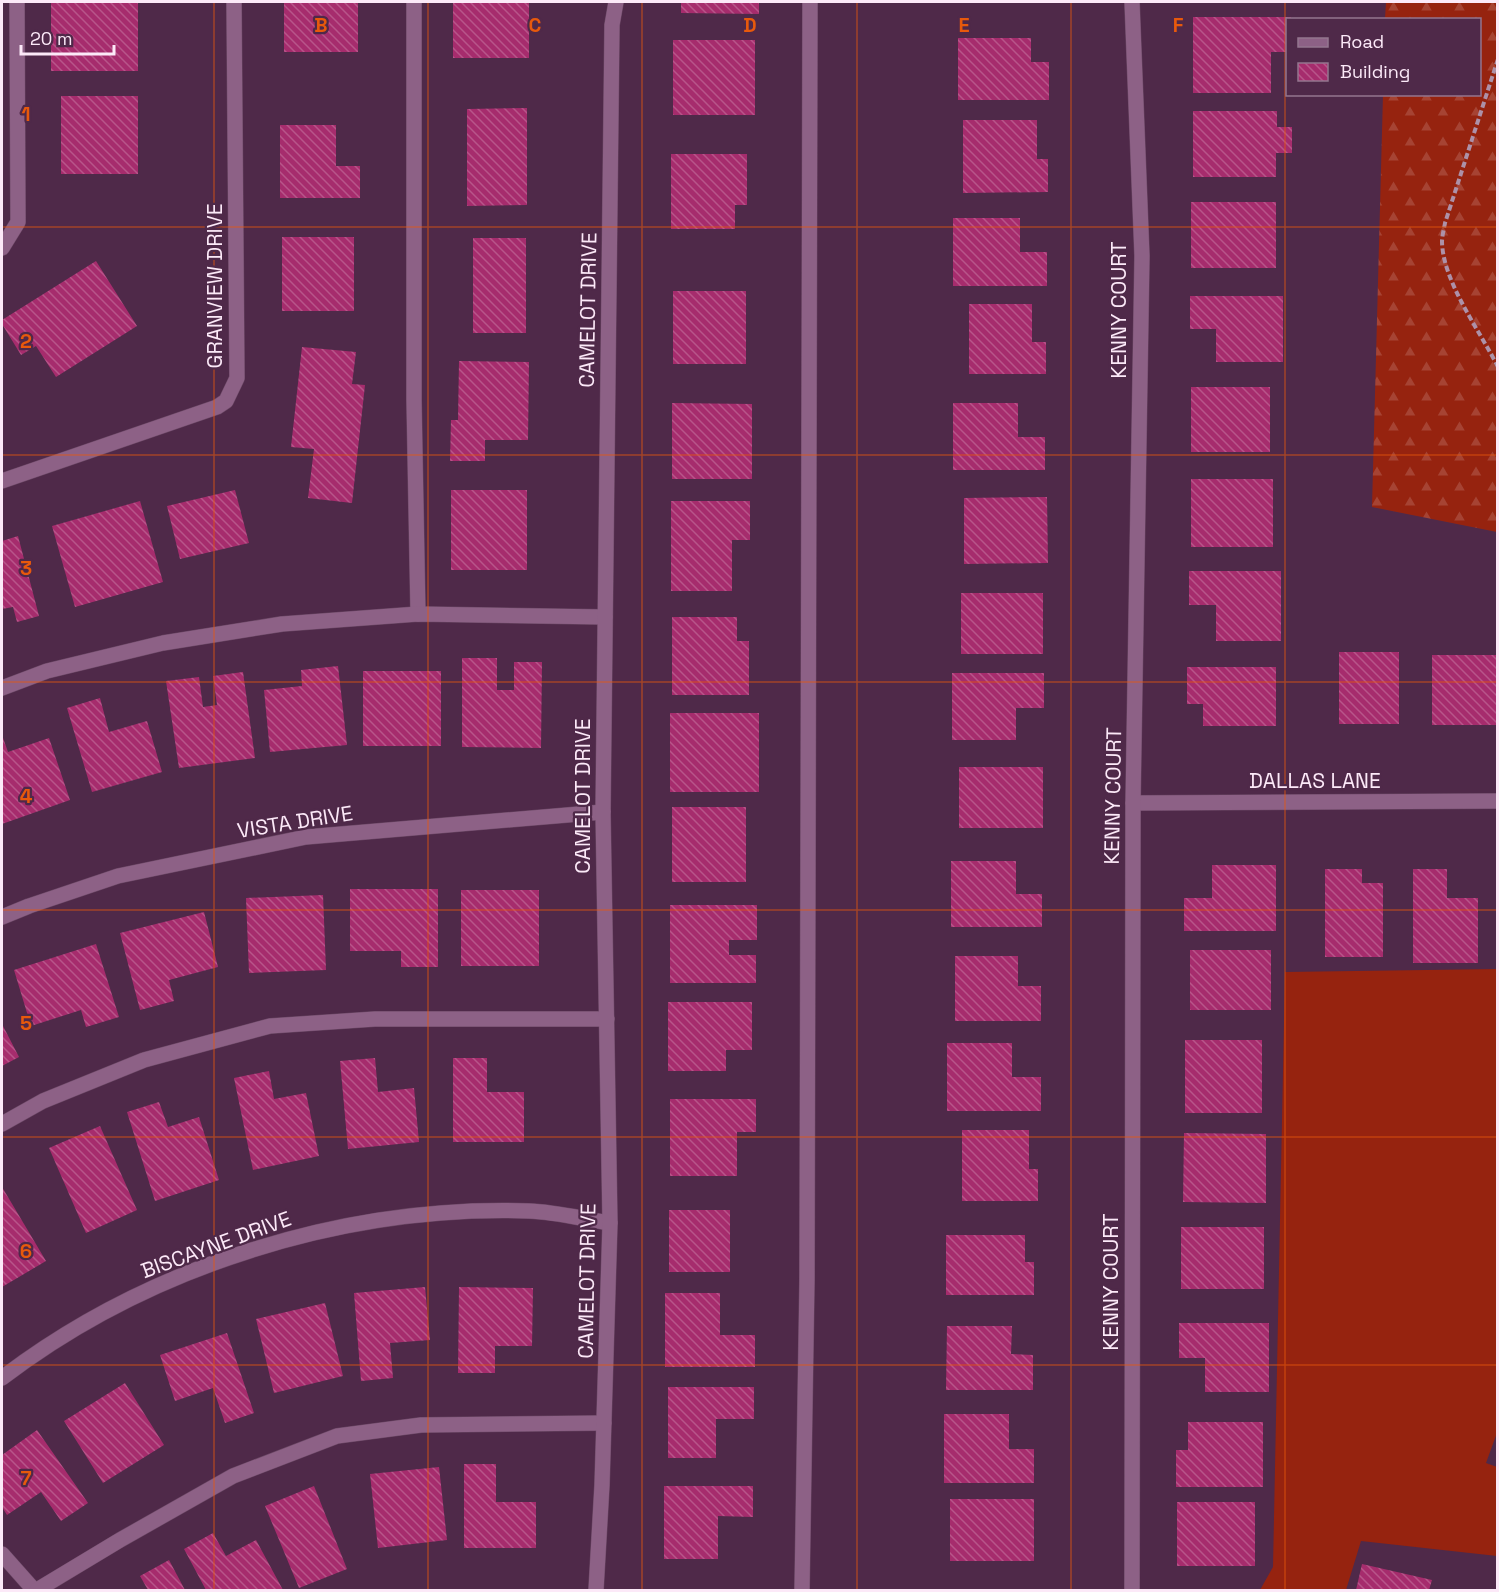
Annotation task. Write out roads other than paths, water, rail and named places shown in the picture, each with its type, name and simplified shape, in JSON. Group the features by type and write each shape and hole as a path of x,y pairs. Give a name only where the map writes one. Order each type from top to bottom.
{"street":[{"path":"2,248 18,222 17,2"},
{"name":"GRANVIEW DRIVE","path":"2,481 217,407 226,401 237,378 234,2"},
{"path":"414,2 414,400 418,614"},
{"name":"CAMELOT DRIVE","path":"596,1590 610,1223 603,812 612,25 616,2"},
{"path":"802,1590 807,1280 810,2"},
{"name":"KENNY COURT","path":"1132,2 1142,256 1133,804 1132,1590"},
{"path":"2,688 47,672 162,643 282,624 418,614 605,617"},
{"name":"DALLAS LANE","path":"1133,804 1497,801"},
{"name":"VISTA DRIVE","path":"2,917 118,876 306,837 603,812"},
{"path":"2,1124 43,1101 144,1060 270,1026 375,1018 606,1018"},
{"name":"BISCAYNE DRIVE","path":"2,1378 39,1350 85,1321 193,1272 272,1243 349,1224 430,1213 531,1211 610,1223"},
{"path":"2,1554 36,1590 233,1476 337,1436 421,1425 604,1423"}]}
